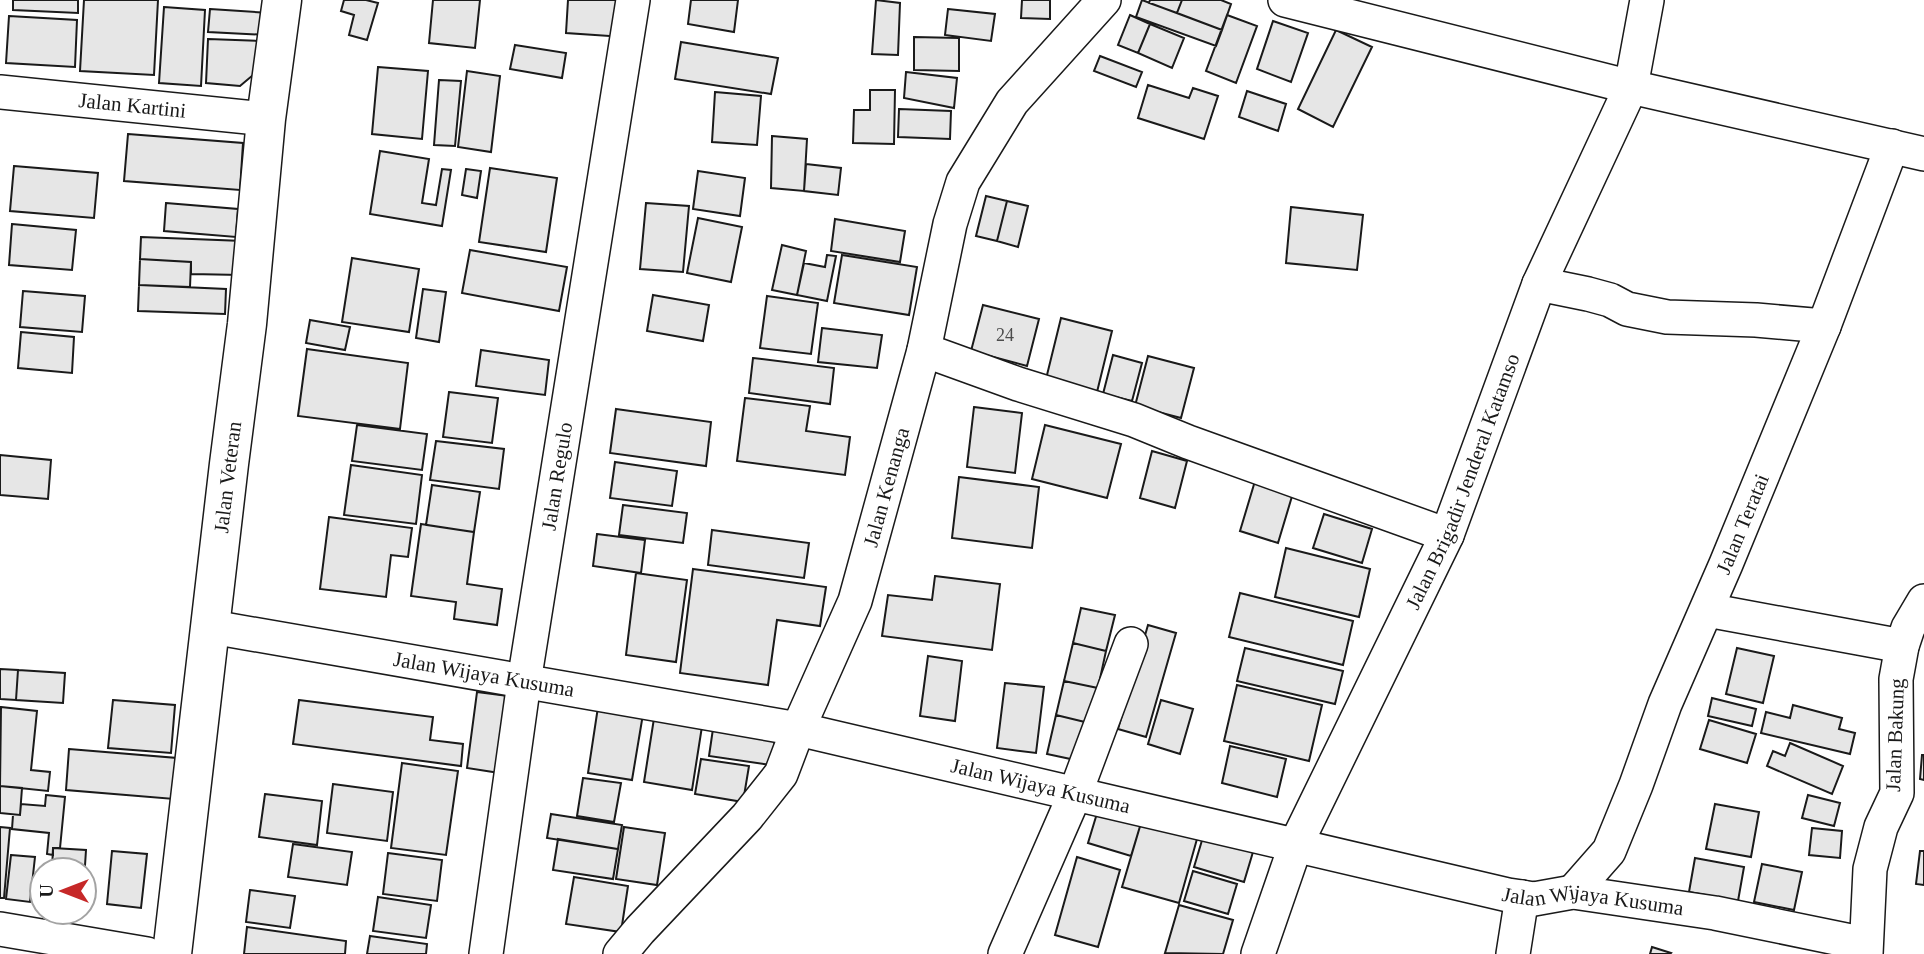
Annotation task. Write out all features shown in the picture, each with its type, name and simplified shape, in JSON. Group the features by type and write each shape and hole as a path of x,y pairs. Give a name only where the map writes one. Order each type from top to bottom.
{"main road":[{"name":"Jalan Veteran","path":"172,954 247,324 266,119 282,0"}],"street":[{"name":"Jalan Regulo","path":"486,954 524,682 633,0"},
{"name":"Jalan Kenanga","path":"620,954 747,817 781,774 855,601 924,351 950,224 963,182 1012,102 1104,0"},
{"path":"1285,0 1631,87 1924,154"},
{"name":"Jalan Brigadir Jenderal Katamso","path":"1258,954 1296,844 1447,534 1539,284 1631,87 1647,0"},
{"name":"Jalan Kartini","path":"0,92 266,119"},
{"name":"Jalan Teratai","path":"1573,892 1609,850 1665,705 1824,326 1892,146"},
{"path":"1539,284 1580,292 1610,300 1627,309 1667,317 1824,326"},
{"path":"924,351 1134,420 1188,442 1447,534"},
{"name":"Jalan Bakung","path":"1865,949 1867,887 1874,850 1881,827 1897,793 1894,705 1896,679 1908,628 1924,601"},
{"path":"1707,610 1902,646"},
{"name":"Jalan Wijaya Kusuma","path":"212,626 798,729 1522,897 1534,899 1573,892 1715,913 1865,949"},
{"path":"1005,954 1075,794 1131,644"},
{"path":"1513,954 1522,897"},
{"path":"0,929 147,954"}],"building":[{"path":"13,0 78,0 78,13 13,10"},
{"path":"84,0 158,0 154,75 80,71"},
{"path":"344,0 378,3 367,40 349,35 354,15 341,11"},
{"path":"433,0 480,0 475,48 429,43"},
{"path":"568,0 627,0 624,37 566,33"},
{"path":"691,0 738,0 734,32 688,24"},
{"path":"876,0 900,3 898,55 872,54"},
{"path":"1022,0 1050,0 1050,19 1021,18"},
{"path":"1142,0 1222,30 1216,46 1136,17"},
{"path":"1150,0 1182,0 1177,13 1149,3"},
{"path":"1182,0 1221,0 1231,4 1222,30 1177,13"},
{"path":"164,7 205,10 201,86 159,83"},
{"path":"210,9 269,13 268,35 208,32"},
{"path":"948,9 995,14 991,41 945,35"},
{"path":"1130,15 1150,24 1138,53 1118,45"},
{"path":"1227,15 1257,26 1236,83 1206,71"},
{"path":"9,16 77,20 75,67 6,63"},
{"path":"1273,21 1308,33 1291,82 1257,69"},
{"path":"1150,24 1184,38 1172,68 1138,53"},
{"path":"1336,30 1372,47 1333,127 1298,109"},
{"path":"914,37 959,38 959,71 914,70"},
{"path":"208,39 261,41 259,70 240,86 206,83"},
{"path":"681,42 778,58 771,94 675,79"},
{"path":"515,45 566,53 562,78 510,69"},
{"path":"1100,56 1142,72 1136,87 1094,71"},
{"path":"378,67 428,71 422,139 372,134"},
{"path":"467,71 500,76 491,152 458,147"},
{"path":"906,72 957,78 954,108 904,98"},
{"path":"439,80 461,81 455,146 434,145"},
{"path":"1148,85 1189,98 1193,88 1218,96 1204,139 1138,118"},
{"path":"870,90 895,90 894,144 853,143 854,110 870,110"},
{"path":"1247,91 1286,104 1278,131 1239,117"},
{"path":"715,92 761,96 757,145 712,142"},
{"path":"899,109 951,111 950,139 898,137"},
{"path":"128,134 243,143 240,190 124,181"},
{"path":"772,136 807,139 804,191 771,188"},
{"path":"380,151 429,159 422,203 436,205 442,169 451,170 442,226 370,214"},
{"path":"806,164 841,168 838,195 804,191"},
{"path":"14,166 98,173 94,218 10,211"},
{"path":"490,168 557,178 546,252 479,242"},
{"path":"466,169 481,171 477,198 462,195"},
{"path":"698,171 745,178 740,216 693,209"},
{"path":"986,196 1007,201 997,241 976,236"},
{"path":"1007,201 1028,206 1018,247 997,241"},
{"path":"166,203 238,209 236,237 164,231"},
{"path":"646,203 689,206 683,272 640,269"},
{"path":"1291,207 1363,215 1357,270 1286,263"},
{"path":"698,218 742,227 731,282 687,273"},
{"path":"835,219 905,231 900,262 831,251"},
{"path":"12,224 76,230 72,270 9,265"},
{"path":"141,237 243,241 241,275 191,274 191,262 140,259"},
{"path":"782,245 806,251 797,295 772,290"},
{"path":"470,250 567,267 559,311 462,293"},
{"path":"827,255 836,256 827,301 797,295 804,263 825,267"},
{"path":"842,255 917,267 909,315 834,303"},
{"path":"352,258 419,269 409,332 342,322"},
{"path":"140,259 191,262 190,287 139,285"},
{"path":"139,285 226,289 225,314 138,311"},
{"path":"423,289 446,292 439,342 416,338"},
{"path":"23,291 85,296 82,332 20,327"},
{"path":"653,295 709,305 703,341 647,331"},
{"path":"767,296 818,303 811,354 760,348"},
{"path":"983,305 1039,319 1027,366 971,351"},
{"path":"1061,318 1112,331 1097,392 1046,379"},
{"path":"310,320 350,327 345,350 306,343"},
{"path":"822,328 882,335 877,368 818,362"},
{"path":"21,332 74,337 72,373 18,368"},
{"path":"307,349 408,363 400,429 298,416"},
{"path":"481,350 549,360 545,395 476,386"},
{"path":"1113,355 1142,363 1132,401 1103,394"},
{"path":"1148,356 1194,368 1181,418 1135,406"},
{"path":"753,358 834,368 830,404 749,393"},
{"path":"449,392 498,398 492,443 443,437"},
{"path":"745,398 810,406 806,431 850,437 845,475 737,461"},
{"path":"974,407 1022,413 1015,473 967,467"},
{"path":"616,409 711,422 706,466 610,453"},
{"path":"357,425 427,434 422,470 352,461"},
{"path":"1045,425 1121,444 1107,498 1032,479"},
{"path":"436,441 504,449 499,489 430,480"},
{"path":"1152,451 1187,461 1175,508 1140,498"},
{"path":"0,455 51,460 48,499 0,495"},
{"path":"615,462 677,471 672,506 610,498"},
{"path":"351,465 422,475 416,524 344,515"},
{"path":"959,477 1039,487 1032,548 952,538"},
{"path":"1255,481 1293,493 1278,543 1240,531"},
{"path":"432,485 480,492 474,532 426,525"},
{"path":"623,505 687,513 683,543 619,535"},
{"path":"1324,514 1372,529 1362,563 1313,548"},
{"path":"329,517 412,528 408,557 391,555 386,597 320,589"},
{"path":"421,524 474,532 467,584 502,589 497,625 454,619 456,602 411,596"},
{"path":"712,530 809,543 804,578 708,565"},
{"path":"597,534 645,540 641,573 593,566"},
{"path":"1286,548 1370,569 1359,617 1275,597"},
{"path":"693,569 826,587 820,626 777,620 768,685 680,673"},
{"path":"636,573 687,580 676,662 626,655"},
{"path":"935,576 1000,584 992,650 882,636 888,595 932,600"},
{"path":"1240,593 1353,621 1343,665 1229,637"},
{"path":"1081,608 1115,615 1106,651 1073,643"},
{"path":"1148,625 1176,633 1146,737 1118,729"},
{"path":"1073,643 1106,651 1098,688 1064,681"},
{"path":"1245,648 1343,671 1335,704 1237,681"},
{"path":"1737,648 1774,656 1763,703 1726,694"},
{"path":"928,656 962,661 955,721 920,716"},
{"path":"0,669 18,670 16,700 0,699"},
{"path":"18,670 65,673 63,703 16,700"},
{"path":"1064,681 1098,688 1089,723 1056,715"},
{"path":"1005,683 1044,687 1036,753 997,748"},
{"path":"1237,685 1322,705 1309,761 1224,741"},
{"path":"477,692 516,697 506,774 467,768"},
{"path":"1712,698 1756,709 1752,726 1708,716"},
{"path":"113,700 175,705 171,753 108,748"},
{"path":"299,700 433,717 430,740 463,744 461,766 293,744"},
{"path":"1161,700 1193,709 1180,754 1148,744"},
{"path":"1793,705 1842,718 1839,729 1855,733 1850,754 1761,733 1766,712 1790,718"},
{"path":"1,707 37,711 31,770 50,772 48,791 0,786"},
{"path":"598,707 643,714 632,780 588,773"},
{"path":"655,712 703,720 692,790 644,782"},
{"path":"1056,715 1089,723 1080,761 1047,754"},
{"path":"1709,720 1756,734 1747,763 1700,749"},
{"path":"714,722 776,733 771,765 709,756"},
{"path":"1790,743 1843,766 1832,794 1767,766 1773,751 1785,756"},
{"path":"1230,746 1286,759 1277,797 1222,783"},
{"path":"69,749 177,758 174,799 66,790"},
{"path":"1924,755 1924,780 1920,779"},
{"path":"701,759 749,766 743,802 695,794"},
{"path":"402,763 458,771 446,855 391,848"},
{"path":"583,778 621,783 614,822 577,816"},
{"path":"333,784 393,792 387,841 327,833"},
{"path":"0,786 22,788 20,815 0,813"},
{"path":"265,794 322,801 317,845 259,837"},
{"path":"46,795 65,797 60,848 53,848 53,855 47,854 49,833 12,829 13,815 20,815 21,804 45,806"},
{"path":"1808,795 1840,803 1834,826 1802,818"},
{"path":"1715,804 1759,812 1751,857 1706,849"},
{"path":"1098,810 1141,823 1131,856 1088,843"},
{"path":"551,814 622,825 618,849 547,838"},
{"path":"1141,823 1197,839 1179,903 1122,887"},
{"path":"0,827 10,828 4,898 0,898"},
{"path":"624,827 665,833 657,885 616,879"},
{"path":"1812,828 1842,831 1840,858 1809,855"},
{"path":"1203,837 1253,852 1244,882 1194,867"},
{"path":"558,839 618,849 613,879 553,870"},
{"path":"293,844 352,852 347,885 288,877"},
{"path":"53,848 86,850 86,856 53,856"},
{"path":"112,851 147,854 141,908 107,904"},
{"path":"1920,851 1924,851 1924,885 1916,884"},
{"path":"388,853 442,860 437,901 383,894"},
{"path":"11,855 28,856 28,902 6,899"},
{"path":"1077,857 1120,870 1098,947 1055,935"},
{"path":"1695,858 1744,867 1738,901 1689,892"},
{"path":"1762,864 1802,872 1794,910 1754,902"},
{"path":"1193,871 1237,884 1228,914 1184,901"},
{"path":"574,877 628,886 621,932 566,924"},
{"path":"250,890 295,896 290,928 246,922"},
{"path":"378,897 431,905 426,938 373,931"},
{"path":"1179,905 1233,920 1223,954 1165,953"},
{"path":"247,927 346,941 345,954 244,954"},
{"path":"370,936 427,944 426,954 367,954"},
{"path":"1652,947 1671,953 1650,954"}]}
